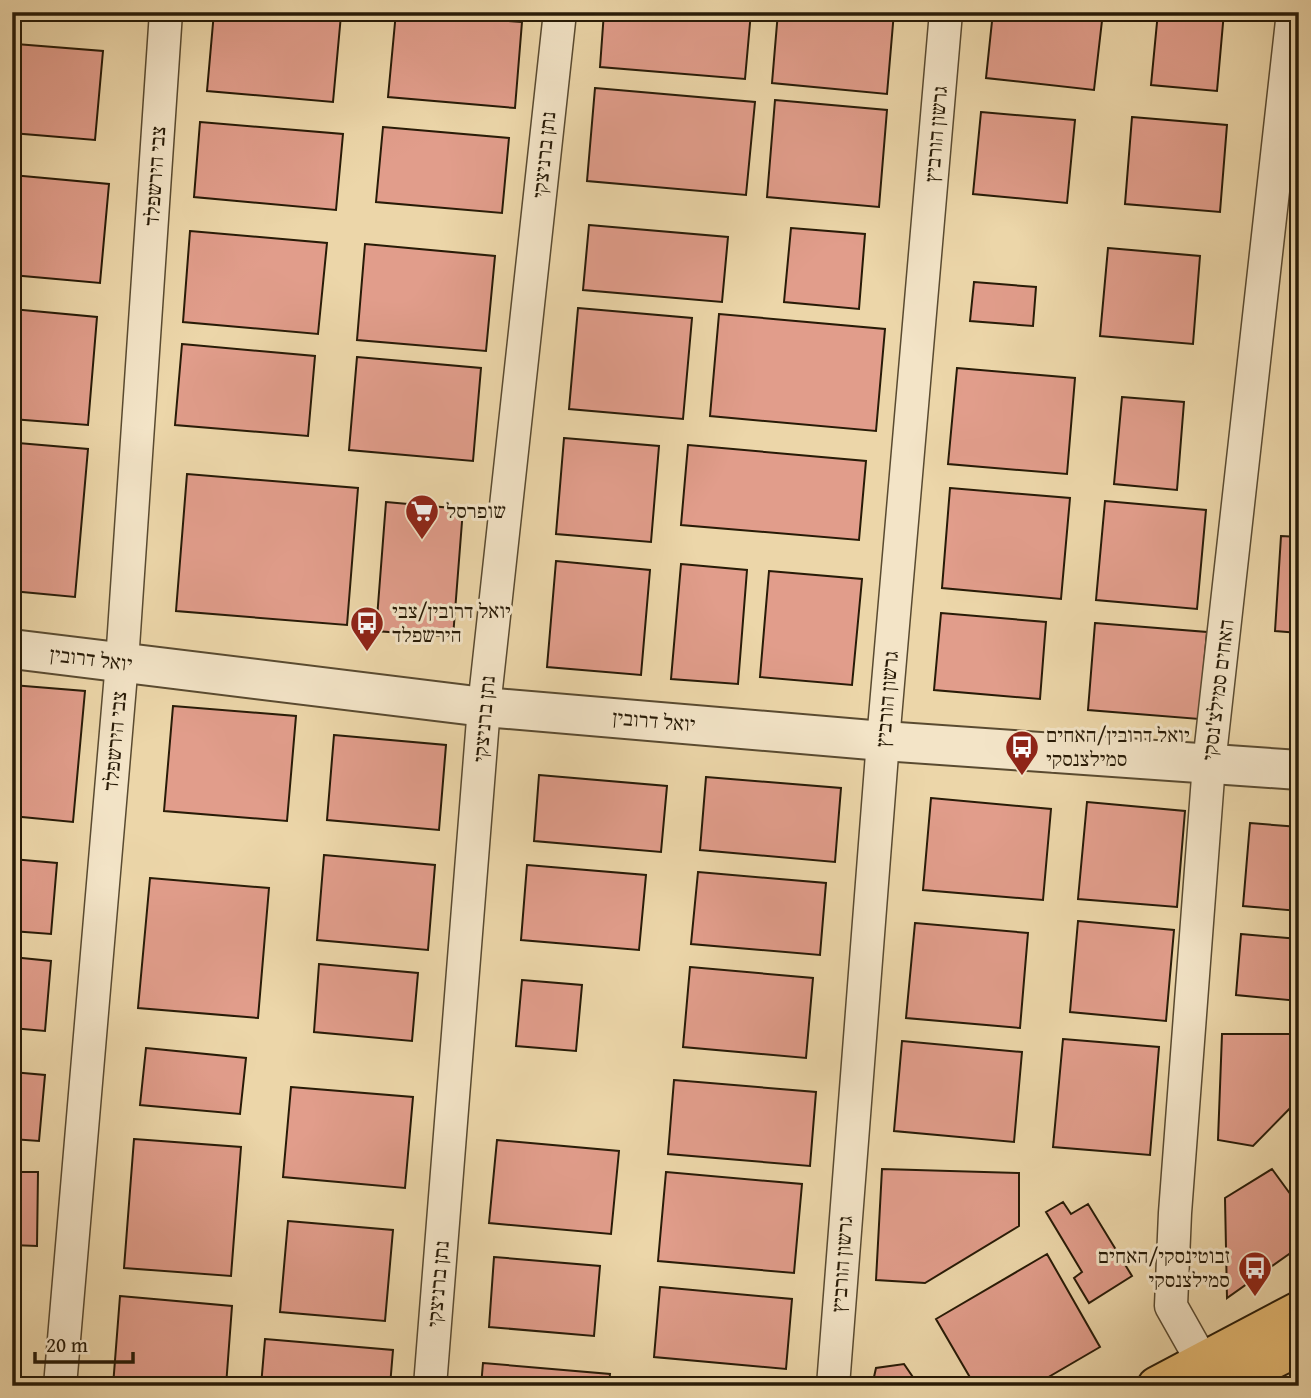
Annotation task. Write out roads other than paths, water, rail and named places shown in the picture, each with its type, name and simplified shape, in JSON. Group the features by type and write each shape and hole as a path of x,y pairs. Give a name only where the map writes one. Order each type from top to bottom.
{"main road":[{"path":"1211,1374 1299,1311"},
{"path":"1157,1386 1211,1374 1299,1346"}],"street":[{"name":"צבי הירשפלד","path":"60,1386 122,662 166,12"},
{"name":"נתן ברניצקי","path":"430,1386 484,707 560,12"},
{"name":"גרשון הורביץ","path":"833,1386 883,741 946,12"},
{"name":"האחים סמילצ'נסקי","path":"1211,1374 1171,1306 1175,1213 1209,764 1293,12"},
{"name":"יואל דרובין","path":"12,649 484,707 883,741 1299,770"}],"place":[{"name":"שופרסל","path":"422,541"},
{"name":"יואל דרובין/צבי הירשפלד","path":"367,653"},
{"name":"יואל דרובין/האחים סמילצנסקי","path":"1022,777"},
{"name":"זבוטינסקי/האחים סמילצנסקי","path":"1255,1298"}]}
